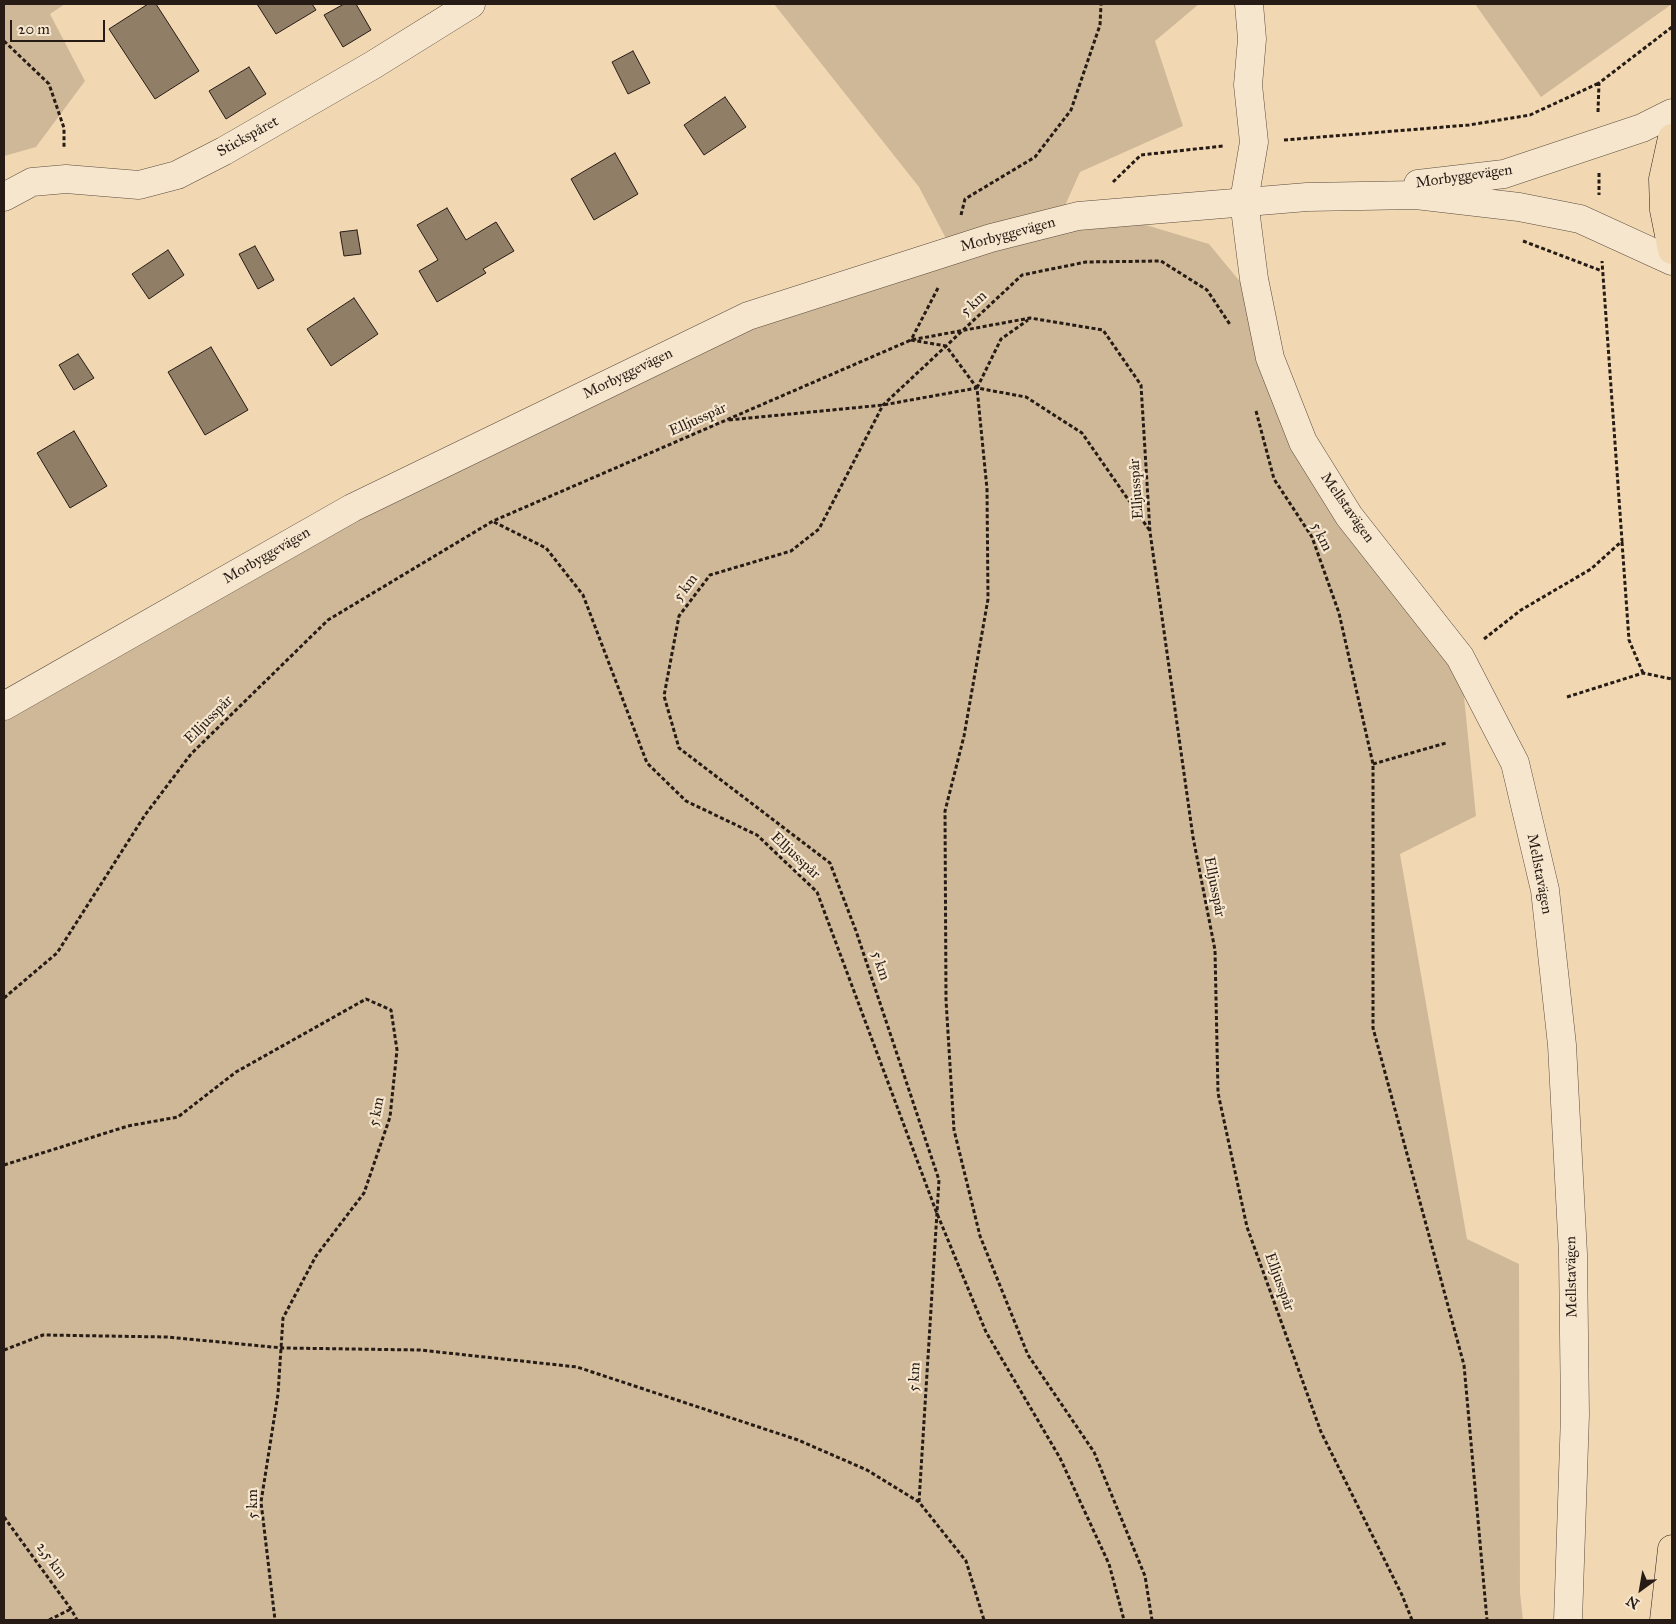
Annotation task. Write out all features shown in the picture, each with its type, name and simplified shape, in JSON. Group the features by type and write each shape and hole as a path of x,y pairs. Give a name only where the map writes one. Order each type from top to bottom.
{"highway":[{"path":"1672,138 1663,179 1664,210 1672,250"},
{"path":"1664,1620 1672,1549"}],"street":[{"name":"Stickspåret","path":"4,197 7,193 32,182 66,179 139,186 177,175 224,151 373,65 471,4"},
{"name":"Mellstavägen","path":"1249,4 1252,39 1248,85 1254,142 1244,201 1254,279 1270,358 1303,442 1349,516 1460,657 1515,763 1545,890 1562,1045 1573,1254 1574,1415 1568,1620"},
{"name":"Morbyggevägen","path":"1307,197 1504,174 1598,144 1642,128 1672,113"},
{"name":"Morbyggevägen","path":"4,706 352,508 748,316 952,250 1078,216 1307,197 1416,195 1519,207 1580,219 1600,226 1672,260"}],"path":[{"path":"977,388 946,346 911,340 935,296 952,250 965,199 1035,157 1071,110 1100,25 1101,4"},
{"path":"1078,216 1140,155 1254,142 1470,125 1530,115 1598,83 1672,26"},
{"path":"4,41 49,84 64,128 66,179"},
{"path":"1598,83 1600,226 1629,640 1643,673"},
{"name":"5 km","path":"918,1502 939,1180 856,931 830,863 679,748 664,696 679,616 710,575 791,551 819,528 883,405 1022,275 1086,262 1161,261 1207,290 1235,331"},
{"path":"1030,318 1001,339 977,388 986,489 988,599 964,736 945,810 946,1000 954,1130 980,1236 1028,1355 1094,1452 1145,1576 1152,1620"},
{"name":"Elljusspår","path":"4,998 56,953 145,815 191,754 328,620 493,522 911,340 1030,318 1103,330 1142,385 1150,532 1193,837 1216,950 1218,1093 1247,1227 1321,1432 1402,1595 1412,1620"},
{"path":"725,420 883,405 977,388 1026,398 1082,433 1150,532"},
{"name":"5 km","path":"1254,405 1274,480 1312,538 1339,613 1373,764 1373,1028 1464,1365 1487,1620"},
{"name":"Elljusspår","path":"493,522 546,548 583,595 647,763 686,801 757,835 817,892 936,1212 986,1332 1060,1458 1105,1555 1124,1620"},
{"path":"1460,657 1521,610 1591,569 1622,541"},
{"path":"1567,697 1643,673 1672,679"},
{"path":"1373,764 1446,743"},
{"name":"5 km","path":"4,1165 128,1126 178,1117 236,1072 366,999 391,1010 397,1050 390,1117 364,1193 316,1256 283,1318 283,1348 261,1502 275,1620"},
{"path":"4,1350 42,1335 167,1337 283,1348 420,1350 577,1367 798,1440 867,1470 918,1502 966,1560 984,1620"},
{"name":"2,5 km","path":"4,1516 71,1609 76,1620"},
{"path":"49,1620 71,1609"}],"shaded area":[{"path":"4,4 65,4 50,14 85,81 36,147 4,156"},
{"path":"774,4 1199,4 1155,41 1183,126 1080,172 1063,210 1116,216 1209,244 1242,284 1261,362 1460,657 1476,816 1400,854 1467,1239 1519,1264 1520,1593 1523,1620 4,1620 4,706 748,316 952,250 919,187"},
{"path":"1475,4 1672,4 1541,97"}],"building":[{"path":"148,4 156,4 199,71 155,99 109,29"},
{"path":"257,4 312,4 316,10 276,34"},
{"path":"344,4 356,4 371,30 343,47 324,15"},
{"path":"633,51 650,83 628,94 612,62"},
{"path":"249,67 266,94 226,119 209,91"},
{"path":"725,97 746,127 704,155 684,125"},
{"path":"615,153 638,194 594,220 571,179"},
{"path":"447,208 466,240 496,222 514,251 483,269 486,273 437,302 419,271 438,260 417,225"},
{"path":"357,230 361,254 344,256 340,232"},
{"path":"255,246 274,280 258,289 239,254"},
{"path":"168,250 184,275 149,299 132,274"},
{"path":"354,298 378,334 331,366 307,329"},
{"path":"211,347 248,410 205,435 168,372"},
{"path":"78,354 94,378 74,390 59,365"},
{"path":"74,431 107,486 70,508 37,453"}]}
